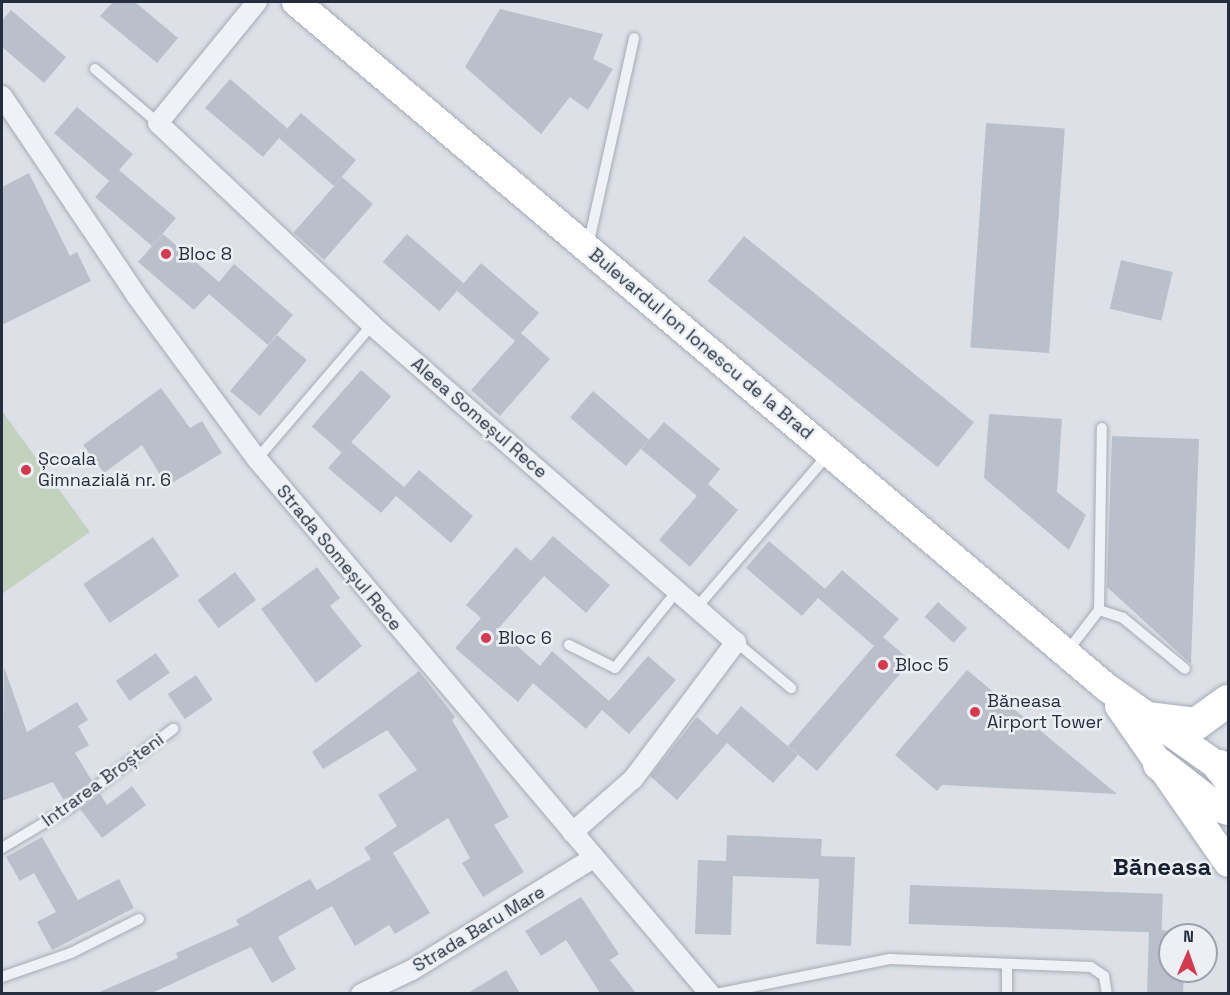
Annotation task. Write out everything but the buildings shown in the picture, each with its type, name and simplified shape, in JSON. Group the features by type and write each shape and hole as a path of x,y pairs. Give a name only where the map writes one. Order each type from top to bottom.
{"main road":[{"name":"Bulevardul Ion Ionescu de la Brad","path":"296,2 1106,687 1225,772"},
{"name":"Bulevardul Ion Ionescu de la Brad","path":"1106,687 1228,864"},
{"path":"1147,718 1196,724 1228,701"},
{"path":"1159,764 1208,802 1228,809"}],"street":[{"path":"158,123 257,2"},
{"name":"Strada Someșul Rece","path":"2,96 136,295 257,459 593,858 710,993"},
{"name":"Aleea Someșul Rece","path":"158,123 372,325 698,606 736,642"},
{"path":"572,833 633,779 736,642"},
{"name":"Strada Baru Mare","path":"361,993 412,970 593,858"}],"lane":[{"path":"588,248 634,38"},
{"path":"95,69 158,123"},
{"path":"257,459 372,325"},
{"path":"1066,653 1100,610 1102,428"},
{"path":"698,606 830,453"},
{"path":"569,645 615,669 678,590"},
{"path":"1100,610 1123,618 1185,669"},
{"path":"736,642 791,688"},
{"name":"Intrarea Broșteni","path":"2,848 69,808 173,729"},
{"path":"2,977 71,953 139,919"},
{"path":"716,993 869,960 1091,967 1104,976 1107,993"},
{"path":"1007,964 1007,993"}],"green space":[{"name":"Școala Gimnazială nr. 6","path":"2,411 90,532 2,594"}],"place":[{"name":"Bloc 8","path":"166,254"},
{"name":"Școala Gimnazială nr. 6","path":"26,470"},
{"name":"Bloc 6","path":"486,638"},
{"name":"Bloc 5","path":"883,665"},
{"name":"Băneasa Airport Tower","path":"975,712"}],"district":[{"name":"Băneasa","path":"1162,867"}]}
